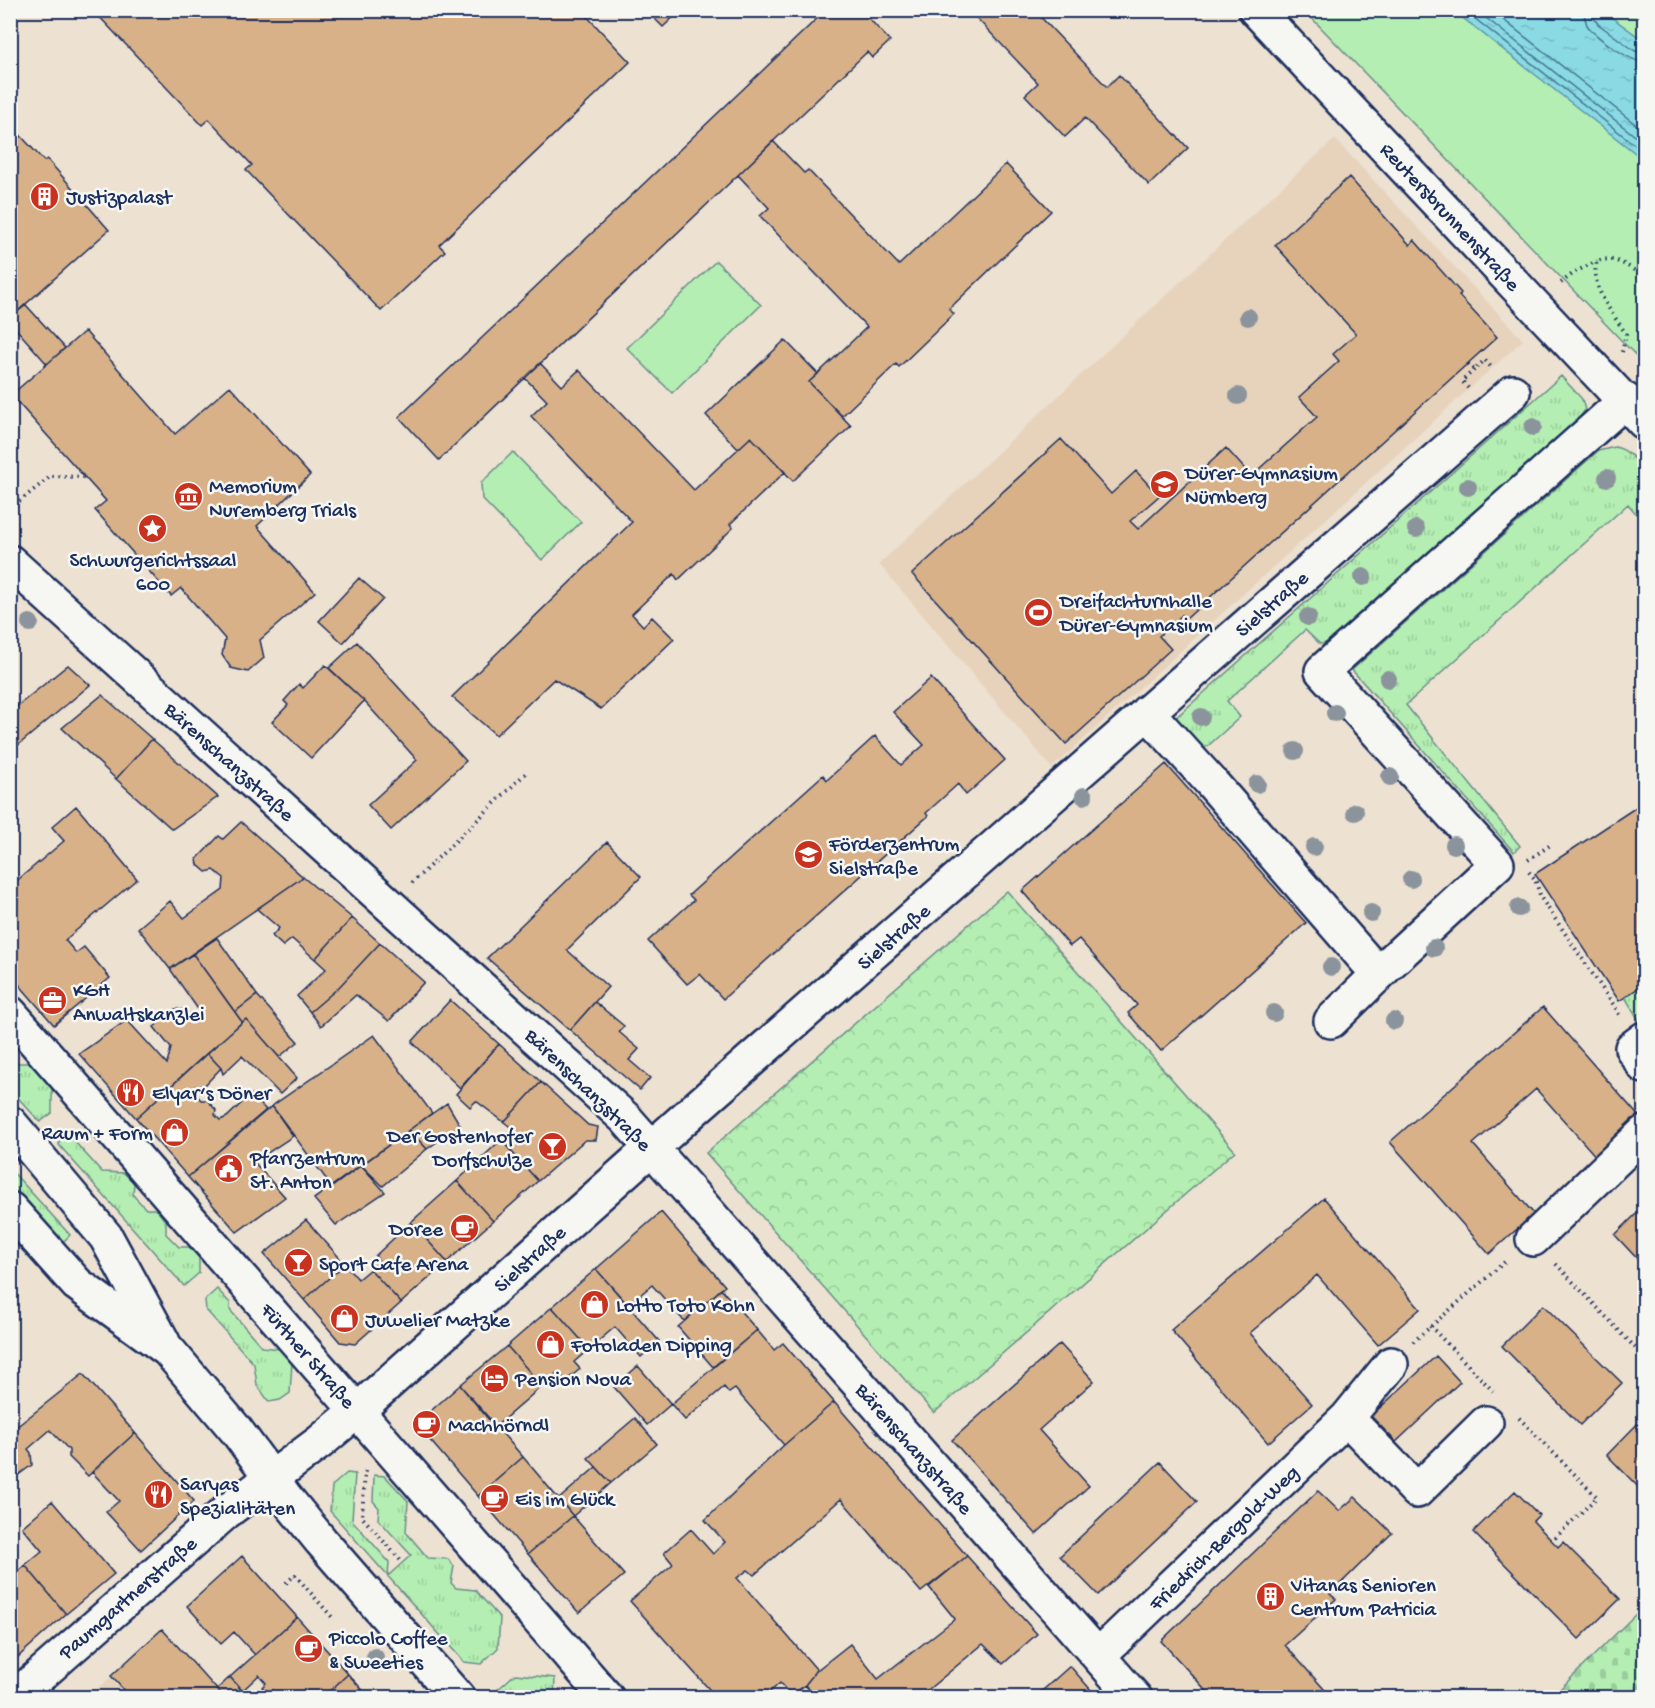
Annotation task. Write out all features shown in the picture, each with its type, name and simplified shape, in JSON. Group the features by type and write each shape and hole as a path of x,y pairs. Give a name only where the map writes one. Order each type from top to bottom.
{"street":[{"name":"Reutersbrunnenstraße","path":"1256,10 1635,411"},
{"name":"Sielstraße","path":"271,1478 357,1411 651,1148 1513,392"},
{"path":"1331,1021 1378,974 1497,864 1322,671 1635,411"},
{"name":"Bärenschanzstraße","path":"10,562 626,1119 1135,1698"},
{"path":"1147,712 1378,974"},
{"name":"Fürther Straße","path":"10,1013 607,1698"},
{"path":"10,1123 106,1237 168,1350 236,1430 321,1541 458,1698"},
{"path":"1533,1239 1644,1133"},
{"path":"10,1209 77,1284 168,1350"},
{"name":"Friedrich-Bergold-Weg","path":"1098,1656 1347,1418 1391,1364"},
{"path":"1347,1418 1417,1491 1499,1410"},
{"name":"Paumgartnerstraße","path":"14,1698 204,1530 271,1478"}],"path":[{"path":"1561,284 1575,272 1607,259 1626,264 1644,277"},
{"path":"1598,261 1594,272 1597,285 1626,334 1623,351 1600,373"},
{"path":"1462,381 1485,360"},
{"path":"1468,364 1474,370"},
{"path":"10,509 51,476 84,477"},
{"path":"388,906 528,771"},
{"path":"1523,864 1552,844"},
{"path":"1535,879 1541,898 1617,1010 1640,1051"},
{"path":"1391,1364 1430,1326 1533,1239 1644,1357"},
{"path":"1430,1326 1499,1410 1597,1497 1552,1541"},
{"path":"365,1479 363,1517 403,1563"},
{"path":"286,1583 295,1575 332,1617"}],"shaded area":[{"name":"Dürer-Gymnasium Nürnberg","path":"1335,139 1523,340 1052,768 879,564"},
{"path":"110,1678 128,1697 87,1697"}],"green space":[{"path":"1305,11 1644,11 1644,364"},
{"path":"716,261 761,305 672,393 627,348"},
{"path":"1561,376 1582,399 1585,410 1580,417 1339,634 1327,643 1320,644 1305,630 1227,701 1240,717 1208,746 1202,749 1172,721"},
{"path":"1615,447 1628,453 1644,471 1644,523 1628,504 1406,705 1520,846 1514,852 1352,670 1598,451"},
{"path":"513,452 581,522 542,560 482,499 481,483"},
{"path":"1007,891 1235,1151 934,1413 706,1153"},
{"path":"1644,984 1644,1026 1643,1027 1625,997"},
{"path":"11,1063 36,1063 52,1081 52,1113 40,1122 11,1090"},
{"path":"65,1131 102,1172 124,1173 134,1183 133,1195 146,1209 156,1209 166,1222 166,1234 179,1247 189,1247 199,1258 199,1273 184,1286 59,1145 60,1136"},
{"path":"10,1169 70,1235 60,1245 11,1190"},
{"path":"217,1289 230,1303 230,1310 262,1347 280,1349 292,1363 290,1393 280,1400 269,1402 257,1385 254,1364 206,1310 205,1300"},
{"path":"347,1473 355,1474 352,1520 389,1562 388,1576 411,1555 378,1519 379,1508 373,1501 374,1475 385,1476 408,1501 406,1532 428,1558 448,1559 454,1566 451,1583 456,1588 475,1590 500,1618 498,1648 481,1664 464,1662 330,1511 332,1486"},
{"path":"1644,1606 1644,1697 1552,1697"},
{"path":"515,1674 555,1678 554,1697 500,1697 495,1692"}],"water":[{"path":"1454,11 1603,11 1644,41 1644,160"}],"building":[{"path":"93,10 581,10 630,62 439,245 445,251 381,311 246,170 252,165 209,119 202,125"},
{"path":"646,10 681,10 663,27"},
{"path":"826,10 861,10 890,41 872,58 867,52 439,460 399,417"},
{"path":"969,10 1034,10 1107,87 1119,75 1188,148 1149,185 1085,118 1065,137 1025,95 1038,83"},
{"name":"Justizpalast","path":"10,124 44,161 47,159 109,230 10,318"},
{"path":"773,141 804,173 808,170 899,265 1006,164 1051,211 949,309 954,314 899,367 896,364 842,416 809,382 867,327 760,216 769,208 738,175"},
{"path":"1349,177 1410,245 1414,240 1461,293 1459,296 1497,337 1186,619 1182,615 1159,636 1171,649 1066,744 912,574 1061,439 1111,494 1136,471 1159,496 1130,521 1138,529 1226,448 1251,476 1317,417 1299,397 1339,361 1333,354 1356,334 1275,245"},
{"path":"26,305 65,348 47,364 10,322 10,318"},
{"path":"85,331 175,434 230,386 310,475 257,526 315,592 260,640 264,658 248,672 231,668 222,655 225,639 181,588 171,596 95,510 106,501 11,395"},
{"path":"785,340 818,374 809,382 851,426 793,481 751,437 738,449 706,415"},
{"path":"540,363 562,386 579,370 694,490 751,437 785,472 730,524 733,528 678,580 674,574 632,614 643,626 652,617 674,639 601,709 554,679 496,735 452,697 632,522 531,416 547,401 525,378"},
{"path":"359,578 383,599 343,643 319,621"},
{"path":"357,642 466,761 391,830 368,805 417,760 364,701 329,668"},
{"path":"68,665 90,685 10,752 10,712"},
{"path":"325,665 364,701 311,758 272,722 288,705 284,701 299,684 303,688"},
{"name":"Förderzentrum Sielstraße","path":"931,678 1005,760 966,795 958,784 926,813 928,816 723,999 700,974 687,984 648,941 694,900 689,895 823,775 827,780 875,736 901,765 924,745 893,712"},
{"path":"102,695 152,739 116,779 62,728"},
{"path":"152,739 218,797 172,829 116,779"},
{"path":"1166,764 1306,923 1161,1051 1128,1013 1137,1005 1079,939 1070,946 1022,891"},
{"path":"1644,802 1644,984 1619,1001 1535,874"},
{"path":"76,806 137,879 65,940 76,953 84,947 110,978 54,1025 10,974 10,879 14,883 64,841 52,827"},
{"path":"241,822 303,877 170,969 138,928 170,901 184,918 223,890 224,878 214,870 206,872 198,865 197,859 219,836 223,839"},
{"path":"607,842 641,877 567,950 608,987 570,1030 487,958"},
{"path":"303,877 352,918 315,959 292,939 283,946 272,936 279,928 257,909"},
{"path":"352,918 380,943 338,988 310,1012 297,996 326,969 315,959"},
{"path":"217,938 257,995 235,1012 193,954"},
{"path":"380,943 424,982 389,1021 356,995 321,1026 310,1012 338,988"},
{"path":"193,954 242,1022 136,1118 79,1054 127,1020 167,1064 171,1048 154,1027 175,1009 186,1010 196,1022 202,1015 170,969"},
{"path":"257,995 298,1042 279,1057 246,1019 242,1022 235,1012"},
{"path":"450,1000 499,1044 460,1088 412,1042"},
{"path":"595,1002 624,1026 619,1032 639,1049 629,1060 650,1078 640,1090 570,1030"},
{"path":"1543,1007 1642,1120 1598,1159 1536,1089 1473,1144 1534,1214 1489,1254 1390,1142"},
{"path":"246,1019 297,1078 280,1094 242,1056 223,1074 221,1068 207,1053"},
{"path":"374,1035 432,1113 332,1187 272,1106"},
{"path":"499,1044 541,1082 504,1122 476,1101 470,1107 456,1094"},
{"path":"207,1053 221,1068 204,1086 196,1086 192,1090 201,1100 207,1100 216,1110 215,1115 220,1120 227,1117 251,1094 266,1110 188,1177 136,1118"},
{"path":"541,1082 588,1125 598,1127 596,1140 585,1140 538,1181 501,1140 513,1129 504,1122"},
{"path":"447,1103 460,1125 427,1149 409,1130"},
{"name":"Pfarrzentrum St. Anton","path":"272,1106 293,1136 254,1162 285,1197 237,1232 188,1177"},
{"path":"409,1130 427,1149 383,1186 361,1165"},
{"path":"501,1140 538,1181 493,1221 457,1181"},
{"path":"361,1165 385,1192 336,1225 314,1199"},
{"path":"457,1181 493,1221 447,1262 411,1222"},
{"path":"1324,1198 1420,1309 1378,1345 1317,1275 1250,1333 1312,1404 1268,1443 1171,1330"},
{"path":"1644,1206 1644,1266 1615,1235"},
{"path":"661,1212 725,1286 684,1321 652,1285 628,1305 596,1269"},
{"path":"306,1220 345,1264 304,1300 264,1254"},
{"path":"411,1222 447,1262 401,1303 370,1269 379,1261 375,1256"},
{"path":"345,1264 358,1279 370,1269 401,1303 355,1344 340,1342 304,1300"},
{"path":"596,1269 659,1341 641,1357 615,1327 589,1349 552,1307"},
{"path":"721,1289 757,1330 713,1367 678,1327"},
{"path":"1543,1305 1622,1383 1580,1425 1502,1346"},
{"path":"552,1307 589,1349 574,1362 580,1369 566,1381 558,1372 542,1386 507,1346"},
{"path":"757,1330 774,1350 783,1343 834,1402 784,1445 735,1389 729,1393 724,1387 685,1420 671,1404"},
{"path":"1060,1344 1094,1381 1039,1430 1089,1486 1036,1534 952,1440"},
{"path":"507,1346 542,1386 495,1427 460,1385"},
{"path":"1436,1356 1460,1382 1396,1442 1371,1416"},
{"path":"638,1366 671,1404 647,1425 614,1387"},
{"path":"83,1374 135,1433 88,1476 69,1457 69,1450 50,1430 28,1449 31,1453 32,1465 10,1481 10,1432"},
{"path":"460,1385 523,1457 478,1496 416,1424"},
{"path":"834,1402 967,1556 921,1592 841,1499 754,1575 748,1570 737,1578 817,1670 805,1685 791,1696 780,1683 763,1698 717,1698 630,1601 673,1564 664,1553 691,1529 713,1554 725,1542 705,1520 784,1445"},
{"path":"1644,1417 1644,1493 1607,1455"},
{"path":"635,1418 657,1444 611,1483 588,1458"},
{"path":"135,1433 194,1501 141,1550 106,1512 119,1501 92,1472"},
{"path":"523,1457 573,1516 528,1554 478,1496"},
{"path":"1160,1462 1197,1502 1098,1595 1060,1556"},
{"path":"596,1467 611,1483 573,1516 559,1499"},
{"name":"Vitanas Senioren Centrum Patricia","path":"1318,1491 1339,1511 1355,1497 1392,1533 1330,1594 1336,1599 1285,1645 1332,1698 1213,1698 1161,1641"},
{"path":"1515,1491 1539,1515 1533,1521 1558,1547 1563,1542 1620,1599 1579,1639 1473,1532"},
{"path":"52,1501 114,1574 66,1614 25,1565 42,1551 22,1527"},
{"path":"573,1516 624,1575 579,1613 528,1554"},
{"path":"242,1556 297,1617 255,1655 234,1632 221,1644 187,1606"},
{"path":"967,1556 1037,1634 1003,1664 983,1644 918,1698 816,1698 805,1685 817,1670 850,1644 878,1679 955,1619 929,1587"},
{"path":"25,1565 66,1614 10,1664 10,1578"},
{"path":"297,1617 348,1674 322,1698 279,1698 272,1690 268,1693 262,1687 266,1683 259,1675 242,1691 230,1677"},
{"path":"162,1629 221,1694 218,1698 131,1698 111,1676"},
{"path":"1070,1666 1098,1698 1034,1698"},
{"path":"348,1674 370,1698 322,1698"},
{"path":"230,1677 248,1697 218,1698 221,1694 217,1689"}],"place":[{"name":"Justizpalast","path":"45,196"},
{"name":"Dürer-Gymnasium Nürnberg","path":"1164,484"},
{"name":"Memorium Nuremberg Trials","path":"188,497"},
{"name":"Schwurgerichtssaal 600","path":"153,528"},
{"name":"Dreifachturnhalle Dürer-Gymnasium","path":"1039,612"},
{"name":"Förderzentrum Sielstraße","path":"808,855"},
{"name":"KGH Anwaltskanzlei","path":"52,1001"},
{"name":"Elyar‘s Döner","path":"131,1092"},
{"name":"Raum + Form","path":"174,1132"},
{"name":"Der Gostenhofer Dorfschulze","path":"553,1147"},
{"name":"Pfarrzentrum St. Anton","path":"229,1169"},
{"name":"Doree","path":"464,1228"},
{"name":"Sport Cafe Arena","path":"298,1263"},
{"name":"Lotto Toto Kohn","path":"595,1304"},
{"name":"Juwelier Matzke","path":"344,1319"},
{"name":"Fotoladen Dipping","path":"550,1344"},
{"name":"Pension Nova","path":"494,1378"},
{"name":"Machhörndl","path":"427,1424"},
{"name":"Saryas Spezialitäten","path":"159,1495"},
{"name":"Eis im Glück","path":"494,1498"},
{"name":"Vitanas Senioren Centrum Patricia","path":"1270,1596"},
{"name":"Piccolo Coffee & Sweeties","path":"308,1649"}]}
